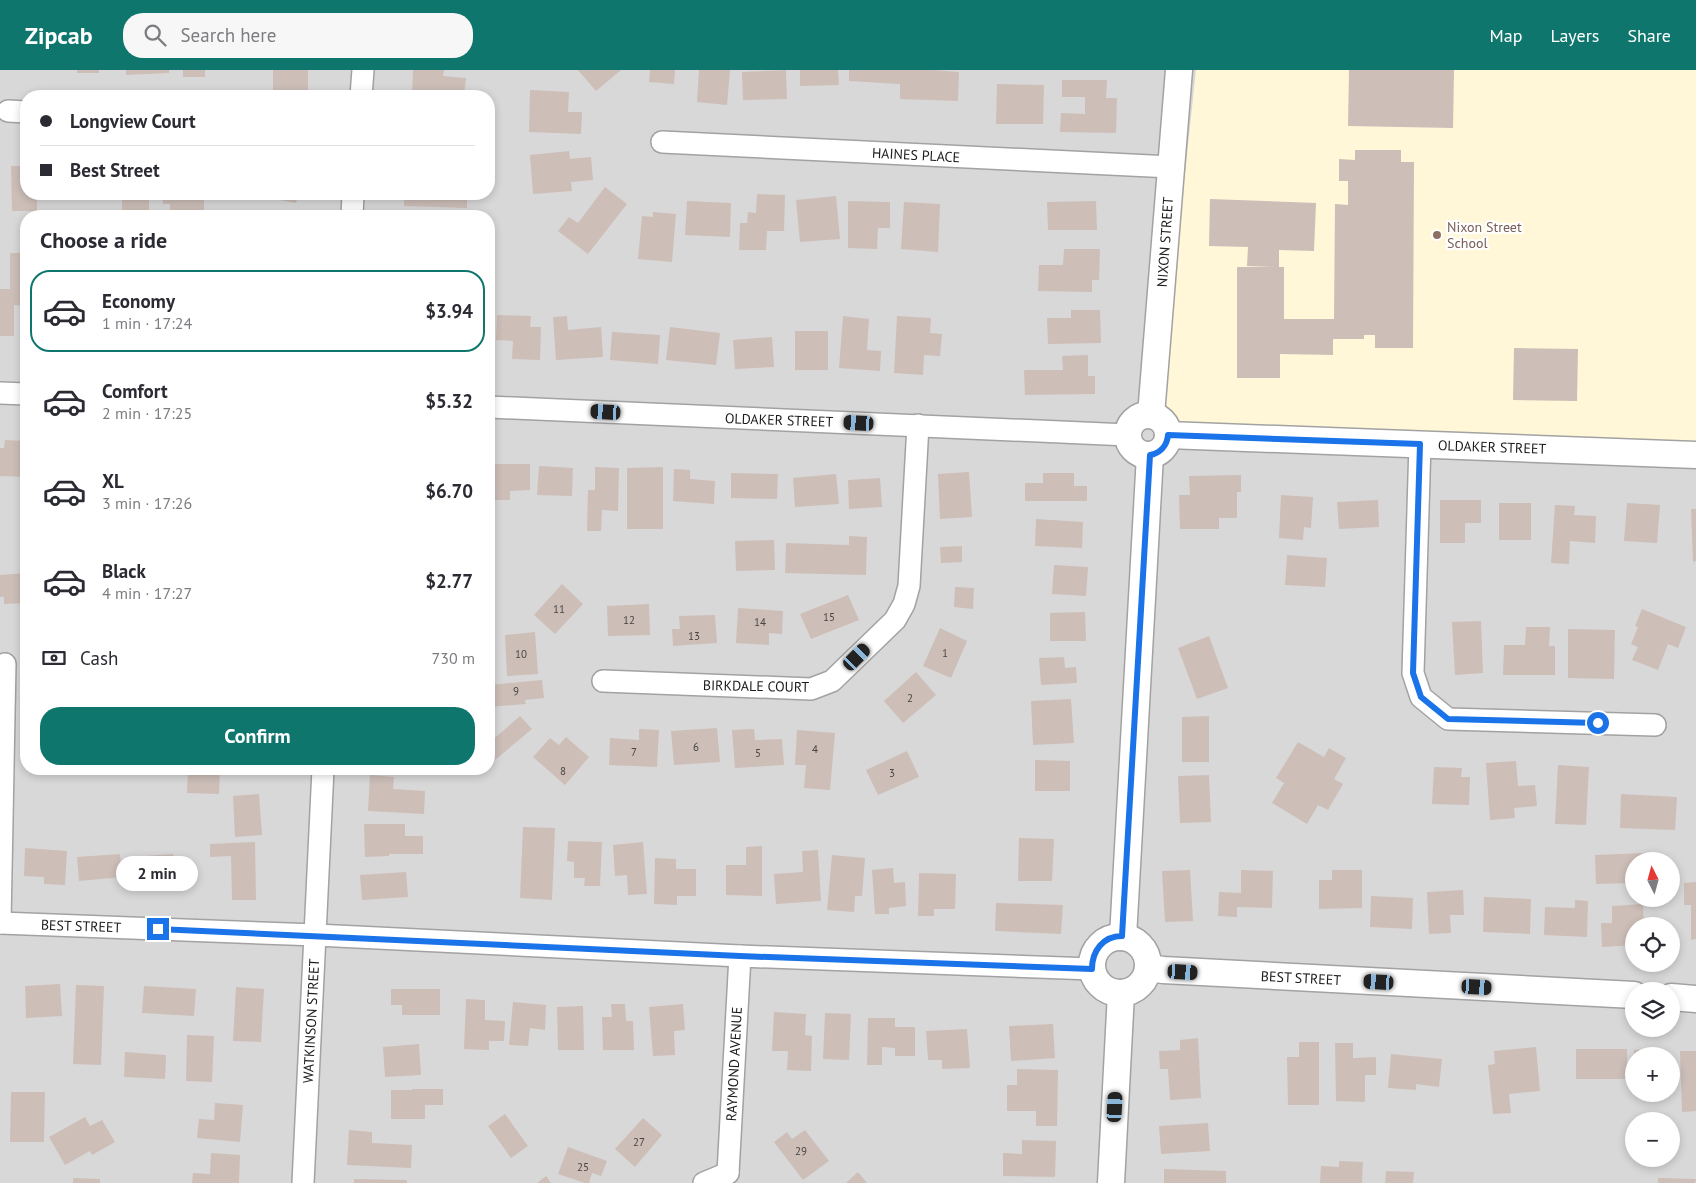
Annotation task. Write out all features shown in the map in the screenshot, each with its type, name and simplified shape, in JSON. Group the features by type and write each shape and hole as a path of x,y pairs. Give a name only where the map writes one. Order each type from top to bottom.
{"street":[{"path":"361,90 363,70"},
{"name":"NIXON STREET","path":"1151,415 1179,70"},
{"name":"HAINES PLACE","path":"662,142 1171,167"},
{"path":"0,393 20,394"},
{"name":"OLDAKER STREET","path":"495,407 1128,434"},
{"path":"1151,415 1163,421 1167,427 1168,435 1165,446 1160,451 1150,455 1140,453 1133,448 1128,434 1135,420 1151,415"},
{"name":"BIRKDALE COURT","path":"603,681 811,688 832,681 895,620 904,604 909,586 918,426"},
{"name":"OLDAKER STREET","path":"1168,435 1696,455"},
{"path":"1420,444 1413,673 1421,697 1448,719 1655,725"},
{"path":"1122,936 1150,455"},
{"path":"0,923 5,664"},
{"name":"WATKINSON STREET","path":"303,1183 323,775"},
{"name":"BEST STREET","path":"0,923 316,935 740,956 1092,969"},
{"path":"1122,936 1135,940 1142,946 1148,958 1148,968 1144,980 1139,986 1121,993 1112,992 1104,988 1095,978 1092,969 1092,959 1100,945 1109,939 1122,936"},
{"name":"RAYMOND AVENUE","path":"704,1183 733,1178 740,956"},
{"name":"BEST STREET","path":"1148,968 1625,995"},
{"path":"1111,1183 1121,993"},
{"path":"1680,998 1696,999"}],"shaded area":[{"path":"0,70 1696,70 1696,1183 0,1183"},
{"name":"Nixon Street School","path":"1196,70 1696,70 1696,442 1181,424 1161,400"}],"building":[{"path":"77,70 99,70 99,73 77,73"},
{"path":"126,70 169,70 169,73 126,75"},
{"path":"183,70 205,70 205,77 183,77"},
{"path":"273,70 308,70 308,90 273,90"},
{"path":"413,70 444,70 443,76 466,78 465,90 412,90"},
{"path":"578,70 621,70 596,91"},
{"path":"650,70 675,70 674,84 649,82"},
{"path":"699,70 730,70 727,105 697,102"},
{"path":"786,70 787,99 743,100 742,72"},
{"path":"800,70 838,70 839,85 800,86"},
{"path":"849,70 933,70 959,72 958,101 900,99 900,84 849,81"},
{"path":"1349,70 1454,70 1453,128 1348,126"},
{"path":"1062,80 1107,80 1106,98 1117,98 1116,133 1060,132 1061,113 1085,114 1085,97 1062,97"},
{"path":"997,84 1044,85 1043,124 996,124"},
{"path":"530,90 569,92 568,112 582,112 581,134 529,132"},
{"path":"1355,150 1401,150 1401,162 1414,162 1413,348 1375,348 1375,335 1364,335 1364,339 1333,339 1333,355 1280,354 1280,378 1237,378 1237,267 1275,267 1247,266 1248,247 1209,246 1210,199 1316,203 1314,251 1279,250 1279,267 1284,267 1284,319 1334,319 1335,204 1348,205 1348,181 1339,181 1339,159 1355,160"},
{"path":"569,151 570,159 591,157 593,180 571,182 572,191 533,194 530,155"},
{"path":"11,166 20,166 20,200 37,200 37,210 12,211"},
{"path":"605,187 627,204 588,254 558,231 569,217 578,223"},
{"path":"757,194 785,195 784,231 767,231 766,250 739,250 740,223 747,223 748,212 756,213"},
{"path":"836,196 840,239 800,242 796,200"},
{"path":"122,200 149,200 149,210 122,210"},
{"path":"163,200 204,200 204,210 170,210 170,204 163,204"},
{"path":"280,200 297,200 296,203"},
{"path":"404,200 467,200 467,208 404,206"},
{"path":"687,201 731,203 730,237 685,235"},
{"path":"848,201 890,202 890,228 878,228 877,249 848,248"},
{"path":"1096,201 1097,230 1048,230 1047,202"},
{"path":"904,202 940,204 938,252 901,249"},
{"path":"653,212 676,214 672,262 638,259 642,216 653,217"},
{"path":"1064,249 1100,249 1099,280 1092,280 1092,292 1038,291 1039,265 1063,265"},
{"path":"10,253 20,253 20,306 14,305 14,336 0,336 0,289 10,289"},
{"path":"1071,310 1100,310 1101,343 1048,344 1047,318 1071,318"},
{"path":"497,315 531,316 530,327 541,327 540,360 512,359 513,341 496,340"},
{"path":"567,316 568,330 601,327 603,357 556,360 553,317"},
{"path":"843,316 869,319 867,350 881,351 880,371 839,368"},
{"path":"897,316 931,318 930,333 942,334 940,356 924,355 923,375 894,373"},
{"path":"670,327 720,333 716,365 666,360"},
{"path":"795,331 828,331 828,370 795,370"},
{"path":"612,332 660,335 658,364 610,360"},
{"path":"772,337 774,367 735,369 733,340"},
{"path":"1514,348 1578,349 1577,401 1513,400"},
{"path":"1088,355 1088,376 1095,376 1095,394 1025,395 1024,370 1063,370 1062,356"},
{"path":"5,440 20,441 20,477 0,476 0,448 4,448"},
{"path":"495,464 530,464 530,490 510,491 510,500 495,500"},
{"path":"539,466 573,468 572,496 537,495"},
{"path":"595,467 619,468 618,511 602,510 601,531 587,531 588,490 595,490"},
{"path":"663,467 663,529 627,529 627,468"},
{"path":"674,469 690,470 690,479 715,481 714,504 673,501"},
{"path":"969,472 972,517 940,519 938,474"},
{"path":"731,473 778,474 777,499 731,498"},
{"path":"1043,473 1074,473 1074,486 1087,486 1087,501 1025,501 1025,483 1043,483"},
{"path":"836,474 839,504 795,507 793,478"},
{"path":"1241,475 1241,492 1237,492 1237,518 1219,518 1219,529 1180,529 1179,495 1190,495 1189,476"},
{"path":"880,478 882,507 849,509 848,480"},
{"path":"1281,495 1313,497 1311,528 1304,527 1303,540 1279,538"},
{"path":"1378,500 1379,527 1339,529 1337,502"},
{"path":"1440,500 1481,500 1481,523 1465,523 1465,543 1440,543"},
{"path":"1499,503 1531,503 1531,540 1499,540"},
{"path":"1627,503 1660,505 1657,543 1624,541"},
{"path":"1555,505 1575,506 1574,515 1596,516 1595,543 1570,541 1569,564 1551,563"},
{"path":"1691,509 1696,509 1696,561 1693,562"},
{"path":"1036,519 1083,522 1082,548 1035,546"},
{"path":"849,536 867,537 866,575 785,573 786,543 849,545"},
{"path":"774,540 775,570 736,571 735,541"},
{"path":"962,546 962,562 941,563 940,547"},
{"path":"1287,555 1327,558 1325,587 1285,585"},
{"path":"1054,565 1088,567 1086,596 1052,594"},
{"path":"20,573 20,603 4,604 4,597 0,597 0,575"},
{"path":"562,584 583,604 555,634 534,615"},
{"path":"955,587 974,588 973,609 954,607"},
{"path":"848,595 859,620 811,639 800,614"},
{"path":"649,604 650,635 608,636 607,606"},
{"path":"738,608 783,611 782,634 769,633 769,645 736,643"},
{"path":"1642,609 1686,627 1678,648 1668,644 1658,670 1632,660 1638,647 1631,644 1638,627 1635,626"},
{"path":"1085,612 1086,641 1050,641 1050,613"},
{"path":"715,615 717,643 673,646 672,629 680,629 679,616"},
{"path":"1481,621 1483,673 1455,675 1452,622"},
{"path":"1526,627 1550,627 1549,646 1555,646 1555,675 1503,675 1504,645 1525,645"},
{"path":"940,628 967,641 951,678 923,666"},
{"path":"1568,629 1615,630 1614,679 1568,678"},
{"path":"535,632 538,674 507,676 505,635"},
{"path":"1209,636 1228,688 1197,699 1178,648"},
{"path":"1064,657 1065,668 1076,667 1077,683 1041,685 1039,658"},
{"path":"916,672 936,695 903,723 884,701"},
{"path":"542,680 544,698 525,700 526,704 495,707 495,684"},
{"path":"1071,699 1074,743 1033,745 1031,701"},
{"path":"520,716 532,729 495,760 495,738"},
{"path":"1209,716 1209,762 1182,762 1182,717"},
{"path":"717,728 720,762 674,765 671,731"},
{"path":"639,729 659,730 657,767 609,765 610,738 639,740"},
{"path":"754,729 755,740 782,739 784,765 735,768 732,730"},
{"path":"797,730 835,733 830,790 804,788 806,765 795,765"},
{"path":"566,737 589,757 565,785 533,757 550,738 559,745"},
{"path":"1298,742 1324,757 1329,748 1346,758 1334,779 1343,784 1328,810 1318,805 1307,824 1272,803 1284,783 1276,778"},
{"path":"907,751 919,777 878,795 866,770"},
{"path":"1035,760 1070,761 1070,791 1035,791"},
{"path":"1516,761 1518,786 1535,785 1537,806 1514,808 1515,818 1490,820 1486,763"},
{"path":"1558,765 1589,767 1586,825 1555,824"},
{"path":"1434,767 1462,768 1461,777 1470,777 1469,805 1432,804"},
{"path":"188,775 220,775 219,794 187,793"},
{"path":"370,775 394,777 393,789 425,791 424,814 368,811"},
{"path":"1209,775 1211,822 1180,823 1178,776"},
{"path":"259,794 262,835 235,837 233,796"},
{"path":"1621,794 1677,797 1675,830 1620,828"},
{"path":"364,824 405,824 405,836 423,836 423,854 389,854 389,856 365,857"},
{"path":"523,827 555,828 552,900 520,898"},
{"path":"1019,838 1054,839 1052,881 1018,881"},
{"path":"568,841 602,842 600,886 584,886 585,878 574,878 574,862 567,861"},
{"path":"255,842 256,900 232,900 231,856 210,857 210,844"},
{"path":"643,842 647,894 628,895 627,875 615,876 613,845"},
{"path":"762,846 762,896 726,895 726,865 746,865 746,847"},
{"path":"25,848 67,851 65,885 44,884 44,877 24,876"},
{"path":"818,850 821,901 776,904 774,874 803,872 802,851"},
{"path":"120,854 122,877 79,881 77,857"},
{"path":"173,854 175,879 133,882 131,857"},
{"path":"1625,854 1625,883 1596,884 1595,855"},
{"path":"832,855 865,858 862,896 855,896 854,912 827,910"},
{"path":"655,858 676,859 676,869 696,869 696,896 677,896 677,905 654,904"},
{"path":"893,868 894,883 905,882 906,906 889,908 889,914 875,914 872,870"},
{"path":"1190,870 1193,921 1165,922 1162,871"},
{"path":"1241,870 1273,871 1272,908 1237,907 1237,917 1218,916 1219,892 1241,893"},
{"path":"1332,870 1362,870 1362,908 1319,909 1319,880 1332,880"},
{"path":"406,872 408,897 362,900 360,875"},
{"path":"919,873 956,874 955,909 934,909 934,916 918,916"},
{"path":"1696,882 1696,939 1691,940 1691,905 1684,905 1684,883"},
{"path":"1463,890 1464,915 1450,915 1451,933 1429,934 1427,892"},
{"path":"1371,896 1413,898 1412,929 1370,927"},
{"path":"1484,897 1531,899 1530,934 1483,932"},
{"path":"1575,900 1588,901 1587,937 1544,935 1545,907 1575,908"},
{"path":"996,903 1063,905 1061,934 995,931"},
{"path":"1625,905 1625,908 1643,908 1644,917 1625,917 1625,946 1602,947 1601,923 1612,923 1612,906"},
{"path":"60,984 62,1016 26,1018 25,986"},
{"path":"76,985 104,986 101,1065 73,1064"},
{"path":"144,986 196,989 194,1016 142,1013"},
{"path":"236,987 264,989 261,1042 233,1041"},
{"path":"391,989 440,989 440,1015 402,1015 402,1005 391,1005"},
{"path":"466,999 485,1000 485,1020 505,1021 504,1041 489,1041 489,1050 464,1049"},
{"path":"513,1002 546,1005 545,1030 530,1028 528,1046 509,1045"},
{"path":"611,1004 625,1004 626,1021 633,1021 634,1050 603,1050 602,1017 612,1017"},
{"path":"683,1004 685,1030 674,1031 675,1055 653,1056 649,1007"},
{"path":"583,1006 584,1050 558,1050 557,1007"},
{"path":"774,1012 806,1014 805,1035 812,1036 811,1071 787,1070 788,1051 772,1051"},
{"path":"825,1013 851,1014 849,1060 823,1059"},
{"path":"868,1018 895,1018 895,1027 915,1027 915,1056 895,1056 895,1048 882,1047 882,1065 867,1065"},
{"path":"1053,1024 1055,1058 1011,1061 1009,1026"},
{"path":"967,1029 970,1068 942,1069 942,1060 928,1060 926,1031"},
{"path":"187,1035 214,1036 212,1082 186,1081"},
{"path":"1198,1038 1201,1098 1170,1100 1168,1069 1160,1069 1159,1051 1180,1050 1180,1040"},
{"path":"1299,1042 1319,1042 1319,1105 1288,1105 1287,1057 1299,1057"},
{"path":"1335,1043 1353,1043 1353,1058 1376,1057 1376,1075 1365,1075 1365,1102 1336,1101"},
{"path":"419,1044 421,1075 385,1077 383,1047"},
{"path":"1536,1047 1540,1091 1509,1094 1511,1113 1493,1114 1488,1065 1495,1064 1494,1051"},
{"path":"1576,1049 1625,1049 1625,1079 1576,1079"},
{"path":"1680,1051 1696,1051 1696,1111 1682,1112"},
{"path":"125,1052 166,1055 165,1079 124,1077"},
{"path":"1391,1054 1442,1059 1439,1087 1416,1084 1416,1090 1388,1088"},
{"path":"1017,1069 1058,1070 1057,1126 1036,1126 1036,1111 1007,1111 1007,1085 1017,1085"},
{"path":"443,1089 443,1105 425,1105 425,1119 391,1119 391,1090"},
{"path":"11,1092 45,1092 44,1142 10,1142"},
{"path":"215,1103 243,1105 240,1142 197,1138 199,1119 214,1120"},
{"path":"505,1114 528,1146 511,1158 488,1126"},
{"path":"85,1117 90,1126 102,1120 115,1142 92,1155 90,1151 65,1165 49,1137"},
{"path":"643,1118 662,1135 635,1167 615,1149"},
{"path":"1208,1123 1210,1151 1161,1154 1159,1126"},
{"path":"349,1130 372,1132 372,1143 412,1145 411,1168 347,1165"},
{"path":"805,1130 829,1161 803,1180 774,1142 787,1132 792,1139"},
{"path":"1022,1140 1056,1141 1055,1177 1003,1176 1003,1153 1022,1154"},
{"path":"568,1147 607,1161 601,1176 592,1173 589,1183 585,1183 558,1174"},
{"path":"211,1153 240,1155 239,1183 192,1183 193,1173 210,1174"},
{"path":"1339,1161 1363,1162 1362,1183 1320,1183 1321,1166 1339,1167"},
{"path":"1164,1169 1226,1171 1226,1183 1164,1183"},
{"path":"1386,1171 1414,1172 1413,1183 1385,1183"},
{"path":"858,1172 867,1183 846,1183"},
{"path":"546,1176 551,1183 537,1183"},
{"path":"73,1178 100,1179 100,1183 73,1183"},
{"path":"1658,1178 1696,1179 1695,1183 1658,1183"},
{"path":"354,1179 407,1180 407,1183 354,1183"}],"place":[{"name":"Nixon Street School","path":"1437,235"}],"route":[{"path":"158,929 740,956 1092,969 1094,953 1100,945 1109,939 1122,936 1124,923 1150,455 1160,451 1165,446 1168,441 1168,435 1420,444 1413,673 1421,697 1448,719 1598,723"}]}
